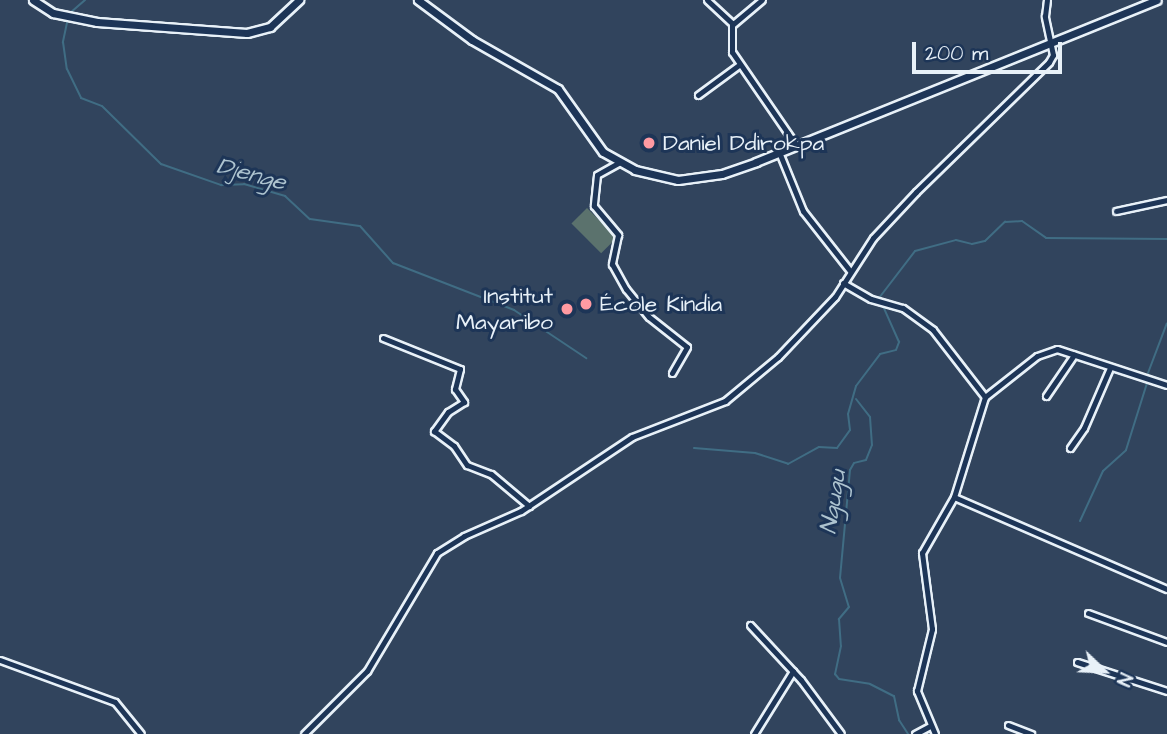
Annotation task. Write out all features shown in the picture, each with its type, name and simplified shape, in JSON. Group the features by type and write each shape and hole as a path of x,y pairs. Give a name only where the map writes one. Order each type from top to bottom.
{"main road":[{"path":"33,0 68,17 247,33 270,27 299,0"},
{"path":"418,0 472,40 558,89 592,139 620,162 664,179 695,179 779,152 852,125 876,110 1049,47 1156,0"}],"street":[{"path":"707,0 732,25 732,52 796,145"},
{"path":"732,25 762,0"},
{"path":"304,734 367,671 437,553 464,536 529,506 632,437 725,401 778,357 835,297 850,271 916,192 1049,62 1053,55 1049,47 1047,0"},
{"path":"698,95 740,64"},
{"path":"779,152 803,211 850,271"},
{"path":"620,162 597,175 594,206 618,235 612,264 626,289 649,317 687,347 672,373"},
{"path":"1116,211 1167,200"},
{"path":"843,283 871,299 892,303 943,338 985,397"},
{"path":"383,338 460,369 455,389 464,402 448,412 434,431 453,446 467,465 491,474 529,506"},
{"path":"935,734 918,691 932,629 922,553 954,497 985,397 1047,350 1074,355 1167,385"},
{"path":"1046,396 1074,355"},
{"path":"1070,448 1084,428 1110,368"},
{"path":"954,497 1167,589"},
{"path":"1088,613 1167,642"},
{"path":"750,625 793,671 841,734"},
{"path":"0,660 115,702 141,734"},
{"path":"1077,662 1167,691"},
{"path":"754,734 793,671"},
{"path":"1008,725 1031,734"},
{"path":"915,734 930,726"}],"green space":[{"path":"587,208 617,238 601,253 571,224"}],"waterway":[{"name":"Djenge","path":"70,13 85,0"},
{"name":"Djenge","path":"68,18 63,42 67,69 81,98 102,106 161,164 221,185 244,184 285,196 310,219 360,226 393,263 514,310 586,358"},
{"name":"Ngugu","path":"879,298 915,251 956,240 972,244 985,241 1005,222 1022,221 1046,238 1167,239"},
{"path":"694,448 755,453 788,464 819,447 837,448 850,430 848,414 856,386 880,354 896,350 899,342 883,306"},
{"path":"1148,373 1167,323"},
{"path":"1080,521 1103,471 1126,450 1147,383"},
{"name":"Ngugu","path":"856,399 870,417 872,445 866,460 854,463 850,470 840,578 849,607 839,619 841,646 835,674 839,679 870,684 894,696 899,720 908,734"}],"place":[{"name":"Daniel Ddirokpa","path":"649,143"},
{"name":"École Kindia","path":"586,304"},
{"name":"Institut Mayaribo","path":"567,309"}]}
